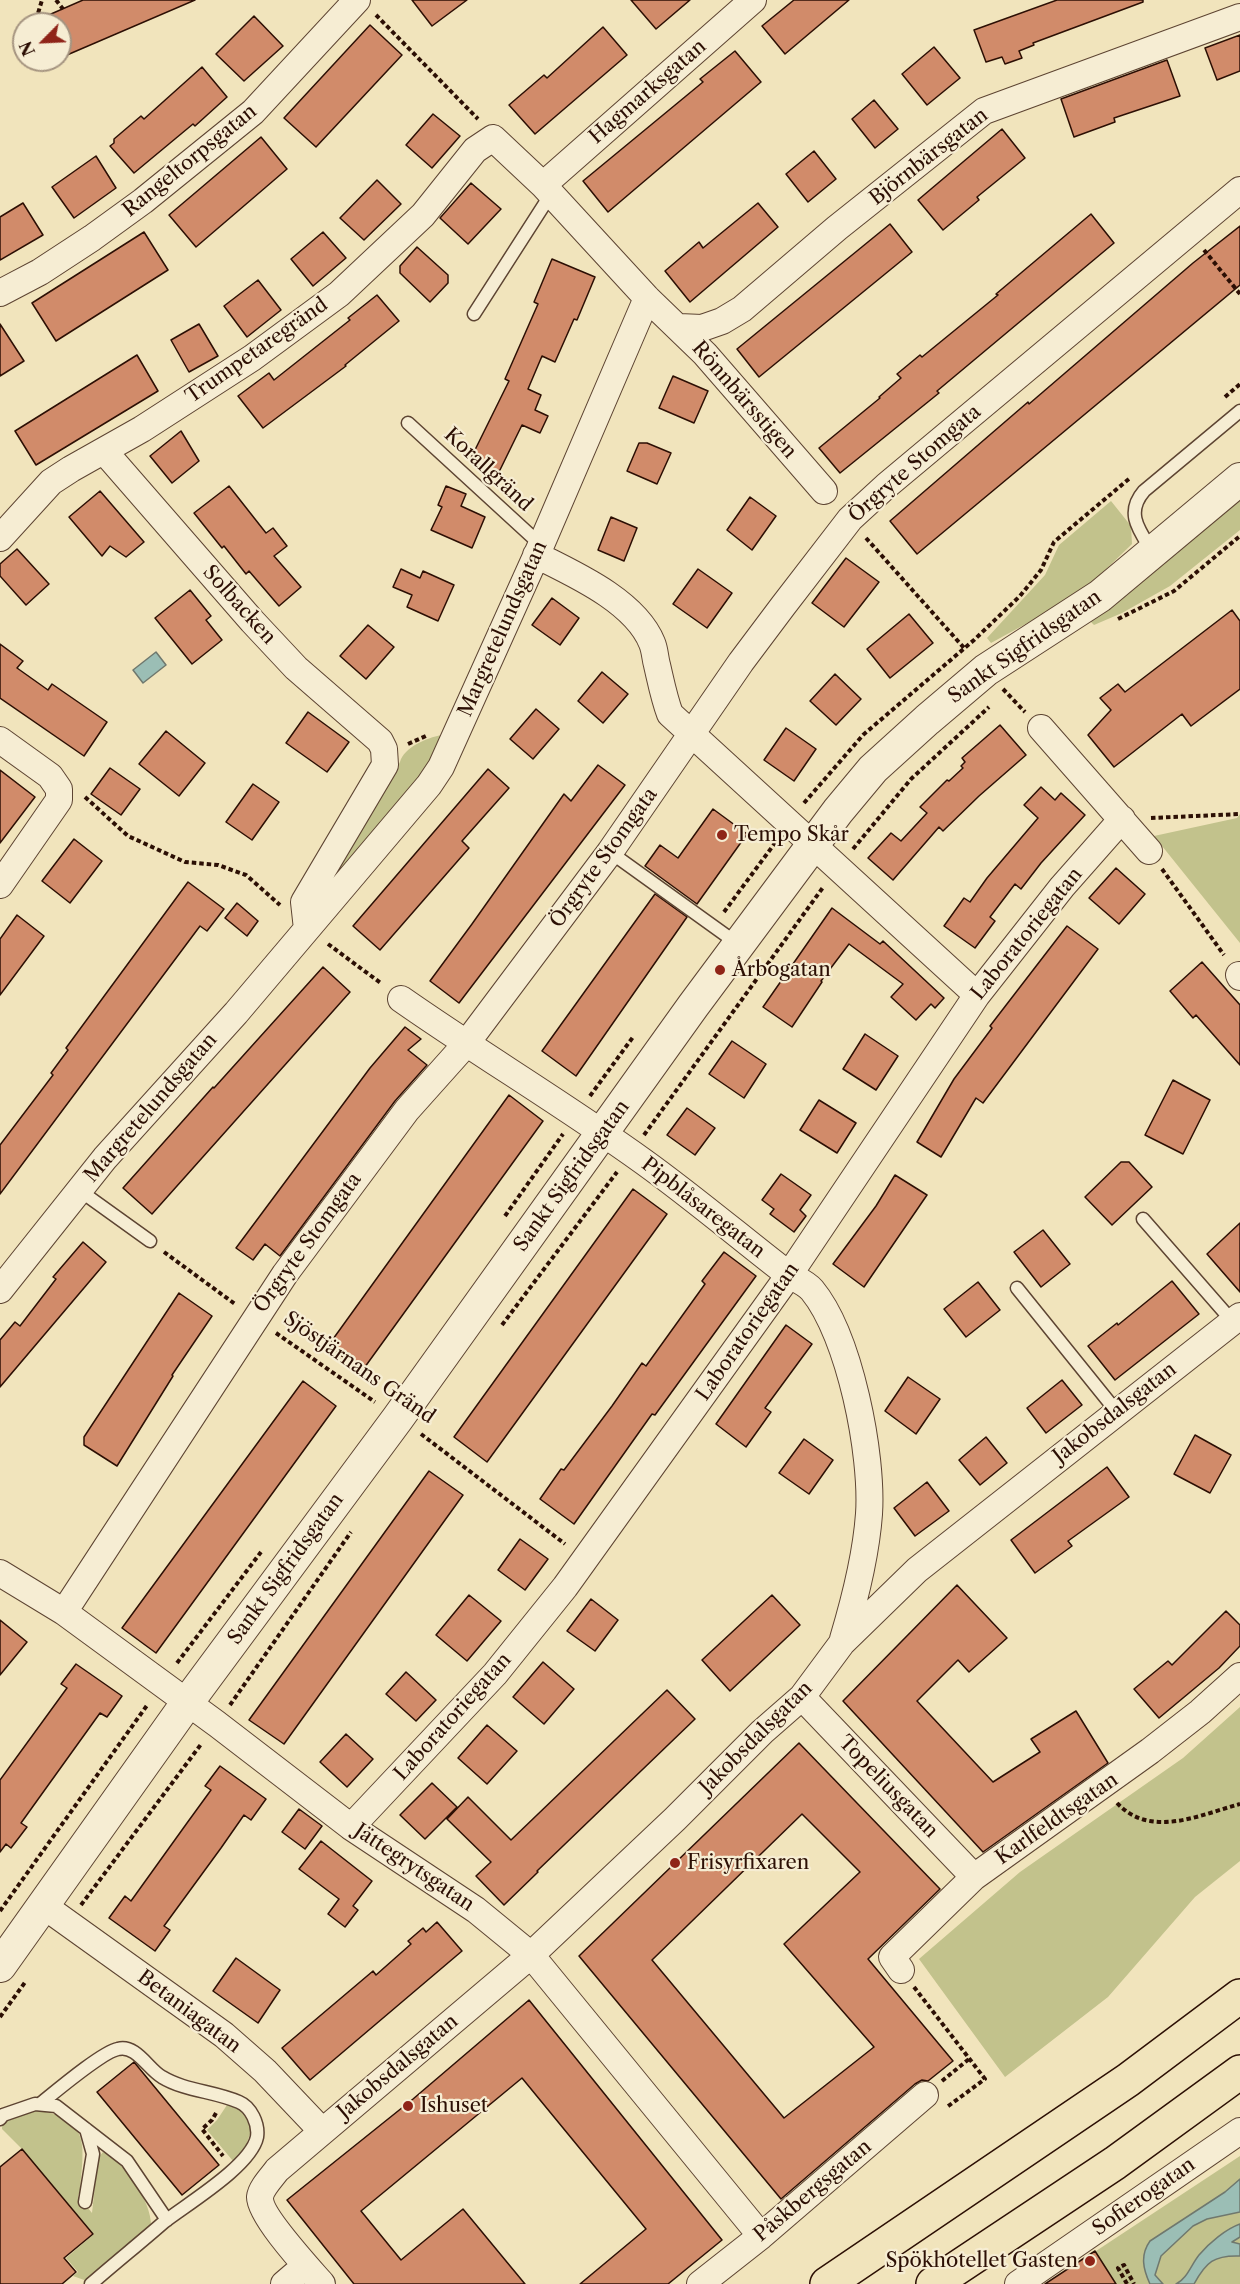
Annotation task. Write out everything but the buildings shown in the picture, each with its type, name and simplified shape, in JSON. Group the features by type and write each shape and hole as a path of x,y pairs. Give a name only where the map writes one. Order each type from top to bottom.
{"highway":[{"path":"827,2284 1128,2080 1240,1996"},
{"path":"933,2284 1115,2163 1240,2072"}],"street":[{"name":"Hagmarksgatan","path":"547,189 753,0"},
{"name":"Rangeltorpsgatan","path":"0,293 40,272 143,201 253,112 364,4"},
{"name":"Björnbärsgatan","path":"679,327 702,328 722,321 742,309 984,111 1240,17"},
{"name":"Rönnbärsstigen","path":"486,129 547,189 647,298 705,354 824,491"},
{"name":"Trumpetaregränd","path":"0,538 51,482 142,429 252,358 339,294 423,215 475,150 486,129"},
{"name":"Örgryte Stomgata","path":"64,1612 254,1318 407,1110 466,1044 610,852 741,662 850,519 1240,190"},
{"name":"Margretelundsgatan","path":"0,1290 105,1158 236,1013 429,785 441,767 539,550 647,298"},
{"name":"Solbacken","path":"104,451 252,621 296,668 380,741 384,749"},
{"name":"Sankt Sigfridsgatan","path":"14,1973 55,1915 187,1703 415,1430 602,1134 739,945 873,769 927,720 996,681 1240,479"},
{"path":"539,550 619,603 640,623 653,644 663,695 670,714 977,995"},
{"path":"1041,728 1149,851"},
{"path":"0,740 69,791 59,801 0,885"},
{"path":"306,929 304,902 385,765 384,749"},
{"name":"Laboratoriegatan","path":"351,1827 495,1674 585,1559 789,1275 977,995 1062,887 1122,819"},
{"name":"Pipblåsaregatan","path":"401,999 466,1044 565,1106 631,1153 789,1275 810,1288 826,1312 848,1371 858,1404 867,1454 869,1514 856,1596 842,1643"},
{"name":"Jakobsdalsgatan","path":"314,2275 263,2212 260,2193 277,2170 531,1955 675,1819 762,1732 802,1697 842,1643 917,1570 1237,1319"},
{"name":"Jättegrytsgatan","path":"0,1573 64,1612 217,1724 351,1827 476,1910 531,1955 760,2236"},
{"name":"Karlfeldtsgatan","path":"901,1970 892,1957 974,1877 1103,1786 1200,1712 1240,1676"},
{"name":"Topeliusgatan","path":"802,1697 974,1877"},
{"name":"Betaniagatan","path":"55,1915 224,2035 265,2070 322,2131"},
{"name":"Påskbergsgatan","path":"700,2284 760,2236 925,2095"},
{"name":"Sofierogatan","path":"1018,2284 1240,2131"},
{"path":"284,2284 314,2275"}],"lane":[{"path":"474,314 547,189"},
{"path":"1153,552 1133,514 1135,501 1143,491 1240,411"},
{"name":"Korallgränd","path":"408,423 539,550"},
{"path":"610,852 739,945"},
{"path":"79,1190 150,1241"},
{"path":"1143,1219 1237,1319"},
{"path":"1017,1288 1117,1412"},
{"path":"40,2104 108,2053 124,2048 133,2050 168,2081 245,2106 253,2118 256,2137 252,2146 233,2168 91,2284"},
{"path":"0,2119 3,2115 23,2107 40,2104 56,2106 127,2161 167,2220"},
{"path":"85,2202 93,2154 86,2129"}],"path":[{"path":"56,0 63,9"},
{"path":"364,4 486,129"},
{"path":"1190,233 1240,294"},
{"path":"1222,399 1240,384"},
{"path":"974,640 1020,596 1034,579 1041,570 1054,542 1134,474"},
{"path":"850,519 963,648 1041,728"},
{"path":"1116,620 1174,591 1240,536"},
{"path":"996,681 1014,684"},
{"path":"497,1332 631,1153 838,867 996,681"},
{"path":"384,749 408,744 462,720"},
{"path":"69,791 128,836 156,851 185,862 218,865 246,875 306,929"},
{"path":"1122,819 1240,814"},
{"path":"1149,851 1239,976"},
{"path":"352,960 401,999"},
{"name":"Sjöstjärnans Gränd","path":"150,1241 254,1318 415,1430 585,1559"},
{"path":"55,1915 217,1724 354,1528"},
{"path":"1103,1786 1123,1809 1141,1820 1155,1823 1184,1820 1240,1804"},
{"path":"901,1970 985,2079 948,2107 925,2095 969,2059"},
{"path":"0,2017 14,1973"},
{"path":"221,2097 215,2115 202,2129 233,2168"},
{"path":"1127,2284 1118,2268 1124,2265 1134,2284"}],"green space":[{"path":"1240,496 1240,530 1170,586 1122,613 1094,625 1090,621"},
{"path":"1111,501 1131,526 1132,544 1099,576 1064,603 991,643 987,638 1045,575 1059,545"},
{"path":"443,736 425,770 407,795 314,902 402,757 417,744"},
{"path":"1240,814 1240,943 1154,836 1237,818"},
{"path":"1240,1707 1240,1861 1195,1897 1108,1997 1005,2077 919,1959 1020,1872 1183,1758"},
{"path":"229,2102 246,2113 252,2129 244,2150 233,2161 207,2130"},
{"path":"35,2110 66,2120 75,2127 80,2136 83,2160 78,2196 92,2213 98,2158 103,2152 128,2173 147,2206 151,2226 87,2281 73,2276 78,2272 66,2258 94,2234 22,2149 2,2129 2,2124 5,2122"},
{"path":"1240,2156 1240,2284 1046,2284"}],"water":[{"path":"156,652 166,665 143,683 133,670"},
{"path":"1240,2179 1240,2212 1207,2219 1193,2226 1161,2256 1155,2275 1163,2284 1150,2284 1144,2257 1150,2241 1225,2192"},
{"path":"1240,2224 1240,2237 1232,2242 1240,2244 1240,2256 1224,2257 1212,2261 1194,2284 1176,2284 1183,2279 1208,2246"}],"place":[{"name":"Tempo Skår","path":"722,835"},
{"name":"Årbogatan","path":"720,970"},
{"name":"Frisyrfixaren","path":"675,1863"},
{"name":"Ishuset","path":"408,2106"},
{"name":"Spökhotellet Gasten","path":"1090,2261"}]}
